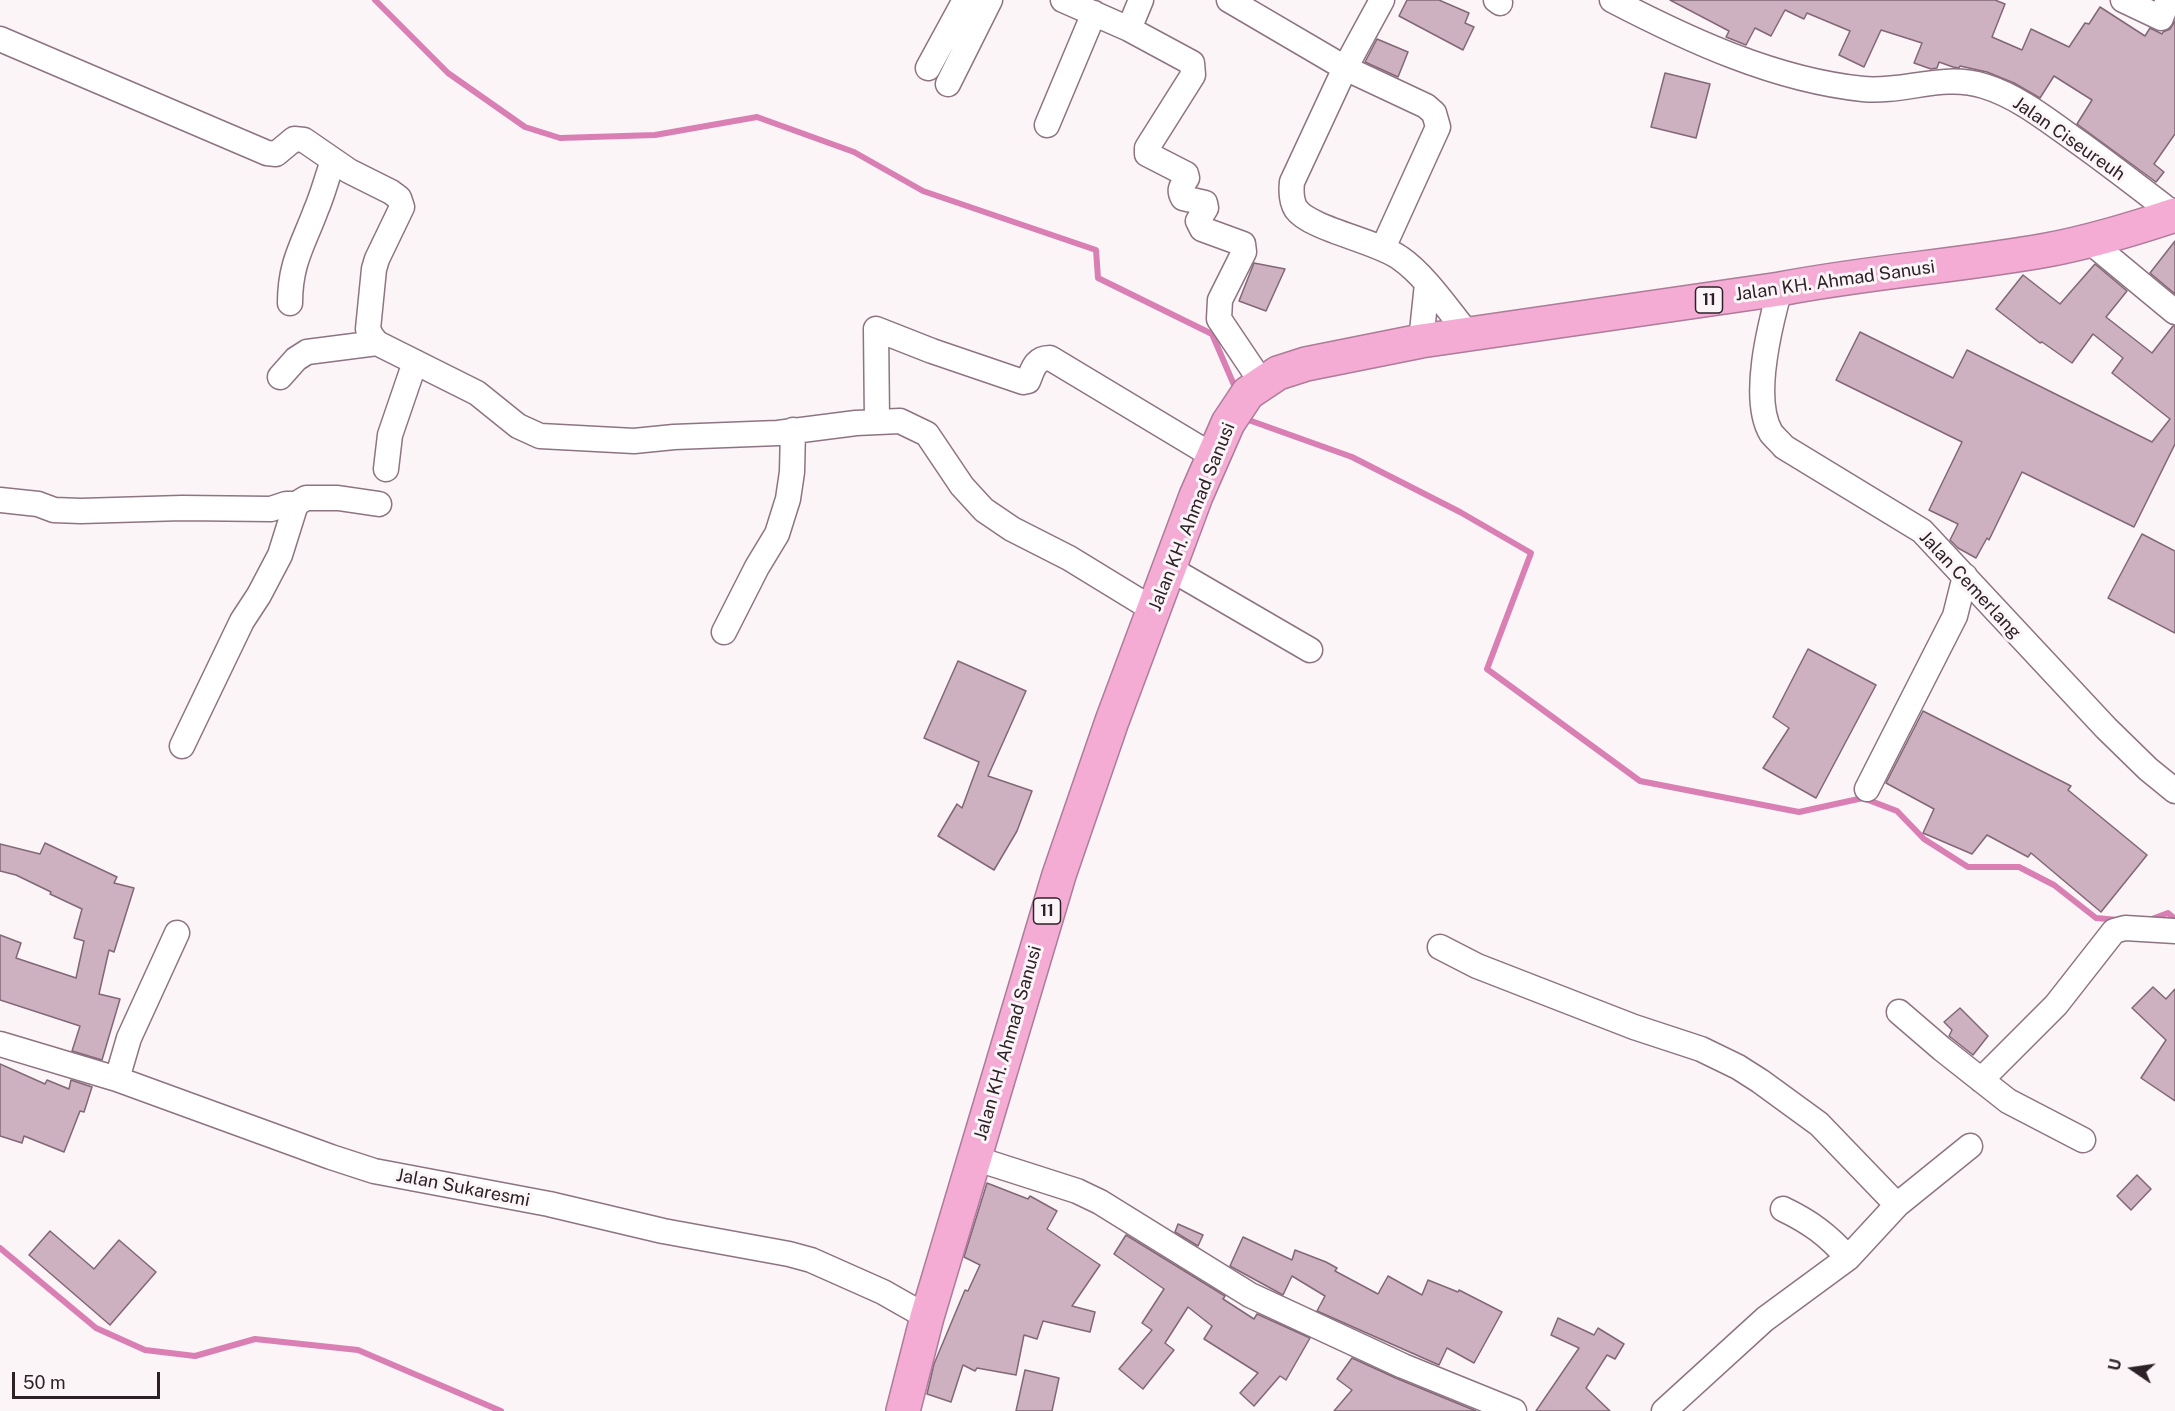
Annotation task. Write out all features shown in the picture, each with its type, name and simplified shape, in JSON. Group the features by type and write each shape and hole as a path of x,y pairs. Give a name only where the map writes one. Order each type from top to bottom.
{"highway":[{"name":"Jalan KH. Ahmad Sanusi","path":"903,1411 927,1317 1059,876 1112,721 1213,456 1228,423 1255,388 1278,373 1306,364 1421,341 1780,289 1826,280 1929,268 2038,251 2138,228 2175,215"}],"street":[{"path":"928,68 965,0"},
{"path":"948,84 990,0"},
{"path":"1063,0 1129,29 1192,63 1194,67 1193,75 1148,148 1148,154 1186,174 1180,188 1183,198 1205,203 1206,207 1198,221 1199,226 1243,244 1244,252 1220,300 1219,319 1255,388"},
{"path":"1129,29 1141,0"},
{"path":"1229,0 1345,68 1426,106 1434,113 1438,127 1383,248"},
{"path":"1382,0 1345,68 1292,182 1292,198 1298,212 1307,218 1350,237 1383,248 1401,258 1427,284 1468,334"},
{"name":"Jalan Ciseureuh","path":"1612,0 1651,20 1752,63 1796,78 1828,85 1866,89 1950,81 1966,81 1985,86 2036,112 2175,215"},
{"path":"2122,0 2161,18 2172,0"},
{"path":"1047,125 1094,14"},
{"path":"0,39 267,153 276,154 294,139 299,138 333,161 391,192 402,203 400,213 376,259 368,329 372,337 377,343 477,393 518,426 540,436 634,441 900,421 927,434 962,486 984,510 1012,529 1069,558 1154,610"},
{"path":"290,303 290,282 296,256 316,211 333,161"},
{"path":"2088,240 2175,312"},
{"path":"1421,341 1427,284"},
{"name":"Jalan Cemerlang","path":"1780,289 1770,327 1762,388 1764,413 1771,433 1784,447 1922,531 2106,728 2148,769 2175,790"},
{"path":"878,421 876,329 1023,382 1028,381 1036,362 1050,357 1213,456"},
{"path":"280,377 296,359 307,352 377,343"},
{"path":"386,470 390,435 415,362"},
{"path":"724,632 757,567 777,534 788,499 792,472 793,430"},
{"path":"0,500 38,504 54,510 81,511 183,508 271,509 286,504 296,504 306,498 321,497 379,504"},
{"path":"182,746 242,621 280,555 296,504"},
{"path":"1169,568 1310,650"},
{"path":"1867,789 1955,616 1965,576"},
{"path":"1981,1080 2056,1005 2114,931 2125,928 2175,931"},
{"path":"117,1079 129,1038 177,933"},
{"path":"1440,947 1487,970 1634,1027 1701,1049 1738,1067 1818,1124 1897,1205"},
{"path":"1899,1012 2008,1101 2083,1140"},
{"name":"Jalan Sukaresmi","path":"0,1044 117,1079 374,1171 549,1204 663,1231 811,1260 883,1292 927,1317"},
{"path":"1664,1411 1765,1319 1848,1258 1897,1205 1970,1146"},
{"path":"974,1158 1077,1191 1092,1198 1250,1295 1403,1366 1514,1411"},
{"path":"1783,1209 1806,1220 1832,1240 1848,1258"}],"building":[{"path":"1407,0 1439,0 1469,13 1465,23 1474,27 1463,50 1399,16"},
{"path":"1670,0 1995,0 2005,4 1992,37 2022,50 2031,29 2069,47 2085,23 2089,24 2100,7 2145,36 2150,28 2162,34 2170,29 2175,21 2175,134 2154,164 2164,172 2156,182 2077,124 2092,100 2054,76 2040,98 2014,83 1987,72 1960,66 1959,68 1953,67 1939,62 1937,68 1931,69 1914,63 1922,43 1881,30 1864,67 1839,55 1850,31 1807,13 1804,19 1785,10 1771,36 1755,28 1746,45 1726,37 1729,31"},
{"path":"1377,39 1408,52 1398,77 1365,62"},
{"path":"1665,73 1710,84 1696,138 1651,127"},
{"path":"2175,241 2175,294 2150,273"},
{"path":"1254,263 1285,269 1266,311 1239,301"},
{"path":"2095,264 2127,291 2106,317 2152,353 2175,326 2175,444 2134,527 2022,472 1989,540 1987,538 1976,558 1958,548 1950,540 1958,524 1929,510 1962,442 1836,380 1860,332 1953,378 1967,350 2152,442 2170,419 2112,373 2123,358 2093,334 2072,363 2042,342 2040,343 1996,309 2023,275 2060,304"},
{"path":"2142,534 2175,551 2175,633 2108,598"},
{"path":"1808,649 1876,685 1816,798 1763,768 1789,728 1773,717"},
{"path":"958,661 1026,691 988,776 1032,791 1017,831 994,870 938,836 957,804 962,808 979,762 924,738"},
{"path":"1923,711 2071,786 2068,790 2147,855 2101,912 2031,853 2028,857 1987,835 1972,854 1923,833 1934,809 1886,783"},
{"path":"45,843 117,877 114,883 134,888 114,952 109,950 99,994 120,999 102,1060 72,1051 80,1026 0,1000 0,935 21,943 16,958 76,978 84,941 74,938 82,909 16,875 0,871 0,844 40,854"},
{"path":"2153,987 2166,999 2175,989 2175,1101 2141,1078 2166,1040 2132,1008"},
{"path":"1960,1008 1988,1036 1973,1055 1949,1036 1952,1030 1944,1022"},
{"path":"0,1064 45,1084 47,1080 69,1089 71,1080 92,1087 84,1112 80,1111 64,1152 24,1136 22,1143 0,1136"},
{"path":"2137,1175 2151,1189 2131,1210 2117,1196"},
{"path":"987,1183 1028,1199 1030,1196 1057,1211 1047,1229 1100,1265 1072,1306 1095,1312 1090,1332 1043,1321 1037,1339 1024,1335 1016,1375 977,1368 975,1371 963,1365 951,1402 927,1394 934,1364 965,1290 968,1291 980,1265 964,1257"},
{"path":"1178,1224 1203,1235 1198,1246 1175,1232"},
{"path":"50,1231 94,1269 119,1240 156,1272 110,1325 29,1255"},
{"path":"1126,1235 1225,1296 1223,1299 1254,1319 1257,1314 1310,1338 1286,1380 1280,1376 1254,1406 1240,1393 1258,1373 1204,1339 1212,1326 1188,1307 1165,1343 1174,1350 1143,1389 1119,1369 1152,1330 1142,1323 1164,1289 1114,1254"},
{"path":"1243,1237 1292,1260 1295,1250 1326,1262 1337,1268 1335,1271 1378,1294 1388,1276 1422,1295 1428,1280 1458,1292 1459,1290 1502,1312 1474,1363 1447,1348 1439,1365 1317,1311 1325,1296 1292,1276 1283,1295 1230,1266"},
{"path":"1558,1318 1594,1335 1598,1328 1624,1344 1615,1359 1607,1355 1586,1388 1610,1411 1536,1411 1579,1348 1551,1335"},
{"path":"1352,1358 1476,1411 1334,1411 1352,1390 1337,1379"},
{"path":"1025,1370 1059,1378 1052,1411 1016,1411"}],"waterway":[{"path":"375,0 448,73 525,127 560,138 655,135 757,117 854,152 923,191 1096,250 1098,278 1212,334 1237,392"},
{"path":"1243,418 1352,457 1460,512 1531,553 1487,669 1640,781 1799,812 1863,798 1897,811 1924,839 1968,867 2019,867 2054,885 2096,918 2118,920"},
{"path":"2149,920 2168,913 2175,919"},
{"path":"0,1248 96,1328 145,1350 195,1356 255,1339 358,1350 501,1411"}]}
